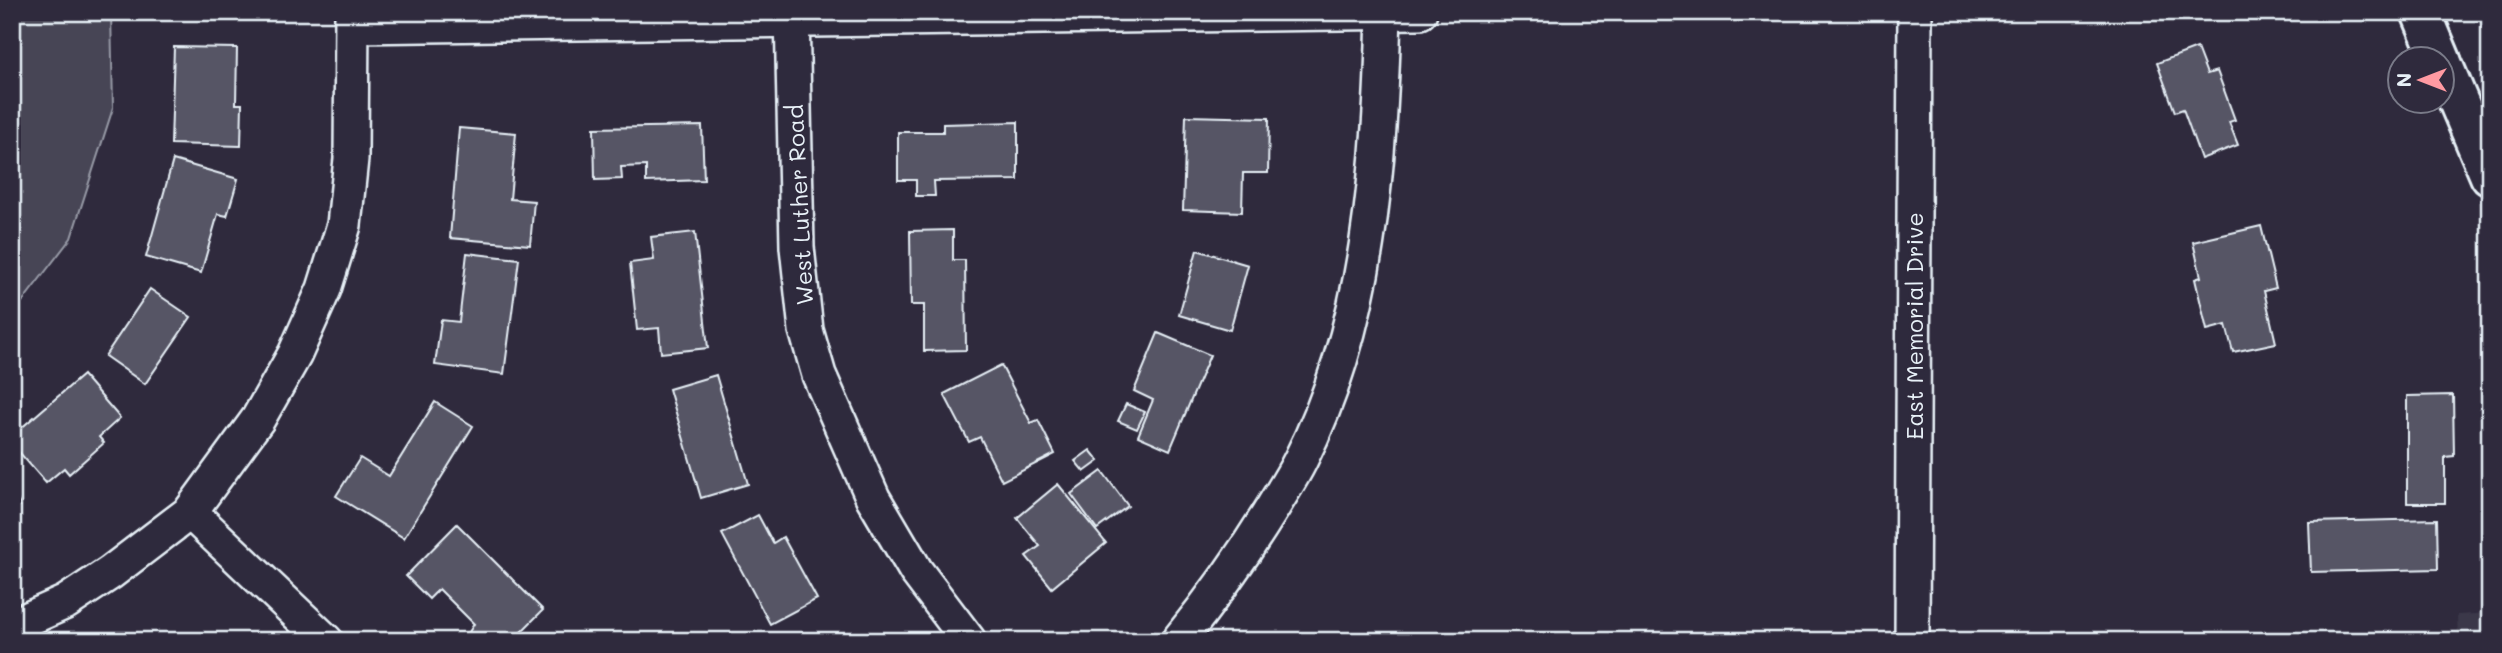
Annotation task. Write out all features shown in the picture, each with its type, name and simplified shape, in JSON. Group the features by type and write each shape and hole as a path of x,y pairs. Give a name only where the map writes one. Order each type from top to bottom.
{"main road":[{"path":"2421,12 2436,46"},
{"path":"2456,95 2490,176"}],"street":[{"path":"12,626 66,602 110,573 190,512 258,419 314,311 337,254 344,225 349,181 352,19 1420,12"},
{"name":"East Memorial Drive","path":"1912,641 1914,12"},
{"path":"1178,641 1220,587 1300,462 1333,383 1364,257 1379,148 1384,13"},
{"name":"West Luther Road","path":"792,17 797,247 806,330 819,375 873,498 916,571 969,641"},
{"path":"190,512 326,641"}],"shaded area":[{"path":"12,12 111,12 113,108 71,238 12,315"},
{"path":"2490,613 2490,641 2458,641 2457,615"}],"building":[{"path":"143,12 216,12 143,15"},
{"path":"174,47 237,48 236,104 242,104 241,146 171,144"},
{"path":"2197,48 2207,74 2217,71 2235,120 2229,122 2238,145 2201,159 2183,109 2175,112 2157,63"},
{"path":"1186,116 1269,118 1268,173 1243,173 1242,212 1183,210"},
{"path":"1018,122 1018,180 934,181 935,196 916,196 916,180 898,180 898,132 943,132 943,124"},
{"path":"702,126 704,180 646,182 646,166 621,167 622,179 595,180 594,128"},
{"path":"459,128 516,133 510,199 534,201 530,245 450,238"},
{"path":"173,160 238,179 227,216 218,214 201,273 146,257"},
{"path":"2261,226 2276,288 2264,291 2276,343 2233,352 2226,325 2207,330 2195,279 2201,277 2193,242"},
{"path":"953,230 953,260 965,260 966,350 924,351 924,305 911,305 910,231"},
{"path":"695,232 708,348 661,353 659,328 637,330 630,263 654,260 651,237"},
{"path":"1197,250 1248,265 1230,330 1179,315"},
{"path":"467,253 519,259 504,374 435,365 441,320 459,322"},
{"path":"150,289 191,317 145,384 105,356"},
{"path":"1158,333 1210,355 1170,450 1138,436 1153,400 1134,391"},
{"path":"1001,365 1031,423 1038,420 1055,454 1002,481 980,437 969,442 944,394"},
{"path":"83,375 120,418 99,437 104,443 69,474 64,468 46,483 12,444 12,436"},
{"path":"716,375 748,484 701,498 669,389"},
{"path":"2453,395 2454,456 2445,457 2445,503 2407,503 2407,396"},
{"path":"435,402 473,426 404,538 336,496 360,458 389,476"},
{"path":"1126,404 1145,412 1137,429 1118,421"},
{"path":"1090,450 1099,461 1084,472 1075,461"},
{"path":"1102,471 1128,506 1097,529 1071,494"},
{"path":"1058,484 1106,543 1052,588 1026,556 1040,546 1017,518"},
{"path":"12,487 20,506 12,509"},
{"path":"758,515 773,543 783,537 817,599 770,624 722,534"},
{"path":"2437,519 2438,569 2311,572 2309,522"},
{"path":"457,524 543,610 512,641 478,641 469,632 474,624 439,589 429,599 406,576"}]}
